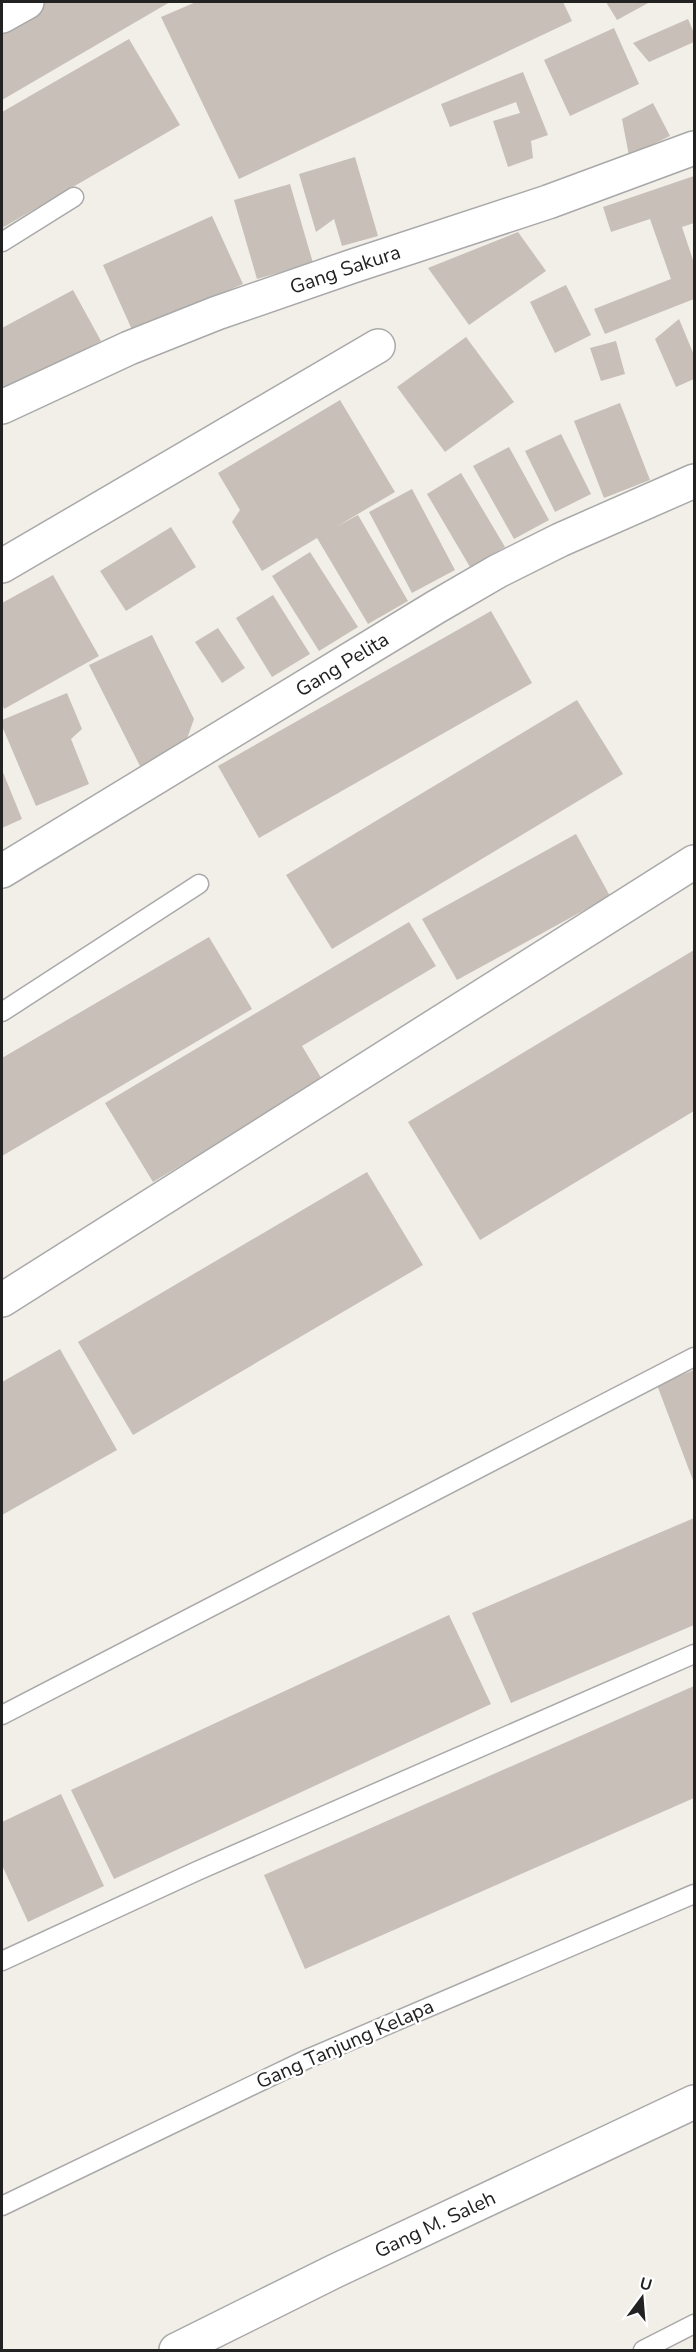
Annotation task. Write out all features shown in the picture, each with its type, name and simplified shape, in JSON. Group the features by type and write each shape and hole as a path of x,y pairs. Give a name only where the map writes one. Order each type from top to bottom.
{"street":[{"path":"2,16 27,2"},
{"name":"Gang Sakura","path":"2,407 129,348 217,313 548,202 694,148"},
{"path":"2,566 378,345"},
{"name":"Gang Pelita","path":"2,871 395,631 498,571 561,540 694,481"},
{"path":"2,1300 694,862"},
{"name":"Gang M. Saleh","path":"176,2350 335,2271 694,2102"}],"lane":[{"path":"2,242 74,197"},
{"path":"2,1012 199,884"},
{"path":"2,1715 694,1358"},
{"path":"2,1961 197,1871 694,1654"},
{"name":"Gang Tanjung Kelapa","path":"2,2206 304,2060 694,1894"},
{"path":"643,2350 694,2324"}],"building":[{"path":"44,2 170,2 2,100 2,26"},
{"path":"196,2 563,2 572,21 239,179 161,17"},
{"path":"606,2 650,2 617,20"},
{"path":"688,19 694,33 694,42 649,62 633,43"},
{"path":"614,28 639,84 570,116 544,60"},
{"path":"129,39 180,125 2,228 2,112"},
{"path":"523,72 548,135 531,141 533,158 508,167 493,121 520,113 516,102 450,127 441,104"},
{"path":"653,103 670,136 629,156 622,119"},
{"path":"355,157 378,236 342,246 334,219 316,232 299,174"},
{"path":"694,176 694,223 682,227 694,263 694,299 605,334 594,309 671,279 650,219 611,232 603,207"},
{"path":"290,184 313,263 257,279 234,200"},
{"path":"212,216 243,284 133,332 103,265"},
{"path":"518,232 546,271 469,325 428,268"},
{"path":"566,285 591,335 555,353 530,302"},
{"path":"73,290 101,341 2,394 2,328"},
{"path":"679,319 694,355 694,379 676,387 655,339"},
{"path":"466,337 514,402 445,452 397,387"},
{"path":"616,341 625,374 601,381 590,348"},
{"path":"340,400 395,492 336,527 358,515 408,601 368,624 317,538 262,571 232,522 240,510 218,473"},
{"path":"620,403 650,480 604,498 574,421"},
{"path":"561,434 591,494 555,512 525,451"},
{"path":"509,447 549,520 514,539 473,466"},
{"path":"461,473 505,547 470,567 427,494"},
{"path":"412,489 455,570 412,593 369,512"},
{"path":"171,527 196,567 126,611 100,571"},
{"path":"310,552 358,627 319,651 272,576"},
{"path":"53,575 99,656 4,709 2,703 2,603"},
{"path":"273,595 310,654 272,677 236,618"},
{"path":"491,611 532,683 259,838 218,766"},
{"path":"218,628 245,668 222,683 195,642"},
{"path":"152,635 194,719 183,750 142,770 89,665"},
{"path":"67,693 82,729 71,739 89,784 36,806 2,726 2,720"},
{"path":"577,700 623,774 332,949 286,875"},
{"path":"2,770 22,819 2,828"},
{"path":"576,834 610,896 457,980 422,919"},
{"path":"409,922 436,966 302,1046 323,1081 153,1182 105,1103"},
{"path":"209,937 252,1009 2,1156 2,1058"},
{"path":"694,950 694,1111 480,1240 408,1122"},
{"path":"367,1172 423,1265 133,1435 78,1342"},
{"path":"60,1349 117,1450 2,1515 2,1382"},
{"path":"694,1370 694,1483 657,1385"},
{"path":"694,1518 694,1625 511,1703 472,1613"},
{"path":"449,1615 491,1704 114,1879 71,1790"},
{"path":"694,1686 694,1798 305,1969 264,1875"},
{"path":"61,1794 104,1886 28,1922 2,1865 2,1822"}]}
